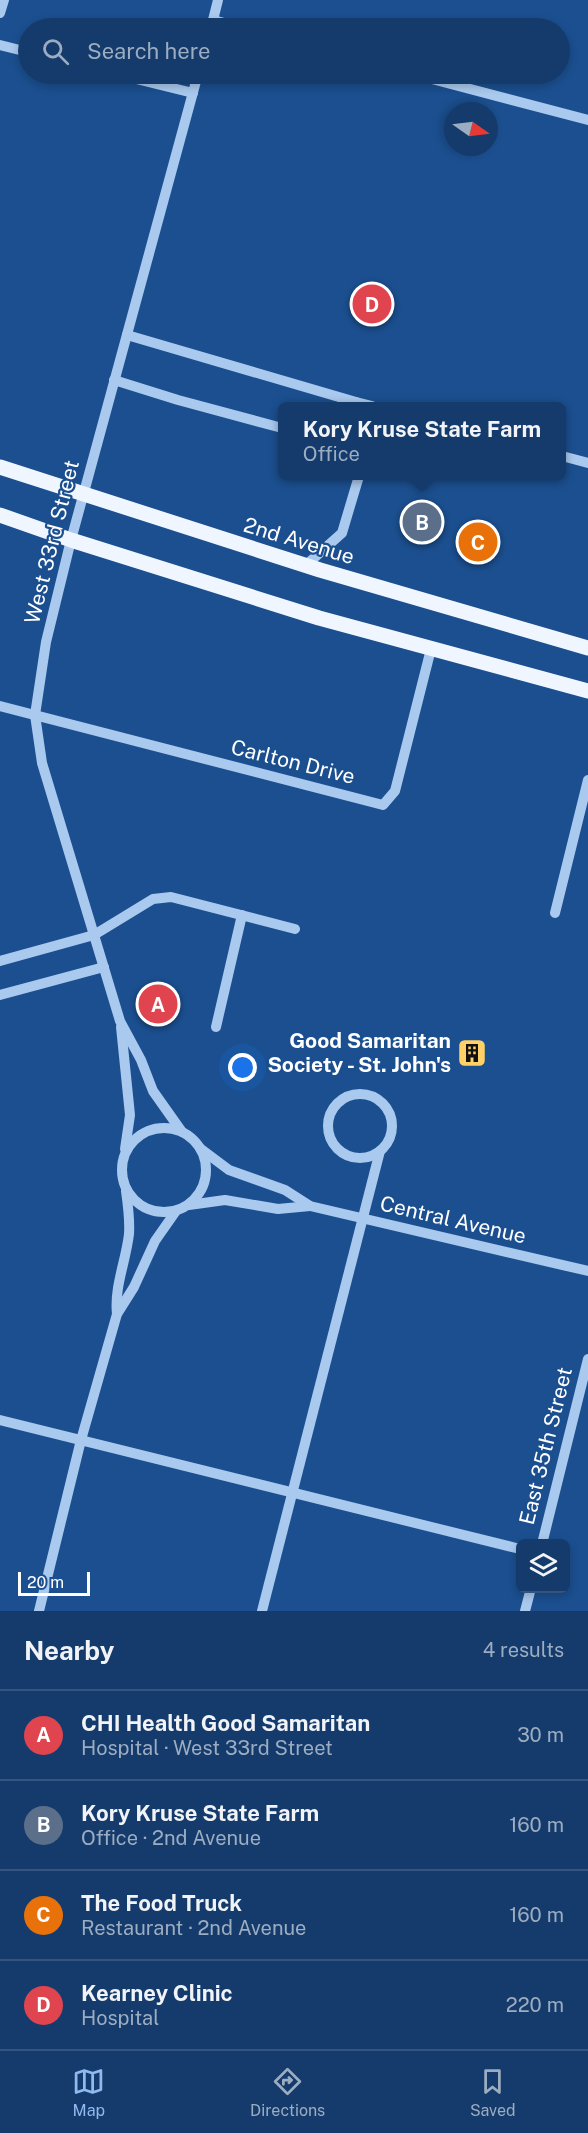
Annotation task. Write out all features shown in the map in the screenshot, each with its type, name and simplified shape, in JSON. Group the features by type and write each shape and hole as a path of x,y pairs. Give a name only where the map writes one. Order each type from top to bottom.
{"main road":[{"name":"2nd Avenue","path":"0,467 305,566 588,648"},
{"path":"0,515 71,540 319,618 588,691"}],"street":[{"path":"0,13 4,0"},
{"path":"214,18 218,0"},
{"path":"0,45 18,50"},
{"path":"157,84 193,93"},
{"name":"West 33rd Street","path":"123,1155 130,1115 120,1021 42,763 35,715 46,642 71,540 195,84"},
{"path":"450,84 588,120"},
{"path":"127,335 346,402"},
{"path":"114,380 278,427"},
{"path":"566,457 588,463"},
{"path":"305,566 342,533 358,480"},
{"name":"Carlton Drive","path":"35,715 382,805 395,791 431,649"},
{"path":"0,706 35,715"},
{"path":"555,913 588,780"},
{"path":"0,961 94,935 153,899 171,897 295,929"},
{"path":"216,1027 242,915"},
{"path":"0,995 104,967"},
{"name":"West 33rd Street","path":"120,1021 141,1060 153,1091 182,1131"},
{"path":"262,1611 380,1151 387,1143 391,1132 392,1122 384,1104 366,1094 346,1096 332,1110 328,1120 328,1131 332,1142 338,1150 348,1156 370,1157 380,1151"},
{"path":"117,1314 115,1297 129,1233 126,1190 121,1173 123,1155 133,1140 148,1130 165,1127 182,1131 201,1149 206,1176 199,1193 187,1205 176,1211 153,1212 137,1203 126,1190"},
{"name":"Central Avenue","path":"201,1149 229,1170 285,1190 310,1206 588,1271"},
{"name":"Central Avenue","path":"187,1205 225,1200 278,1209 310,1206"},
{"path":"39,1611 81,1440 117,1314 134,1287 155,1241 176,1211"},
{"name":"East 35th Street","path":"543,1539 588,1359"},
{"path":"0,1420 516,1548"},
{"path":"525,1611 530,1593"}],"place":[{"name":"Kearney Clinic","path":"372,304"},
{"name":"Kory Kruse State Farm","path":"422,522"},
{"name":"The Food Truck","path":"478,542"},
{"name":"CHI Health Good Samaritan","path":"158,1004"},
{"name":"Good Samaritan Society - St. John's","path":"472,1053"}]}
